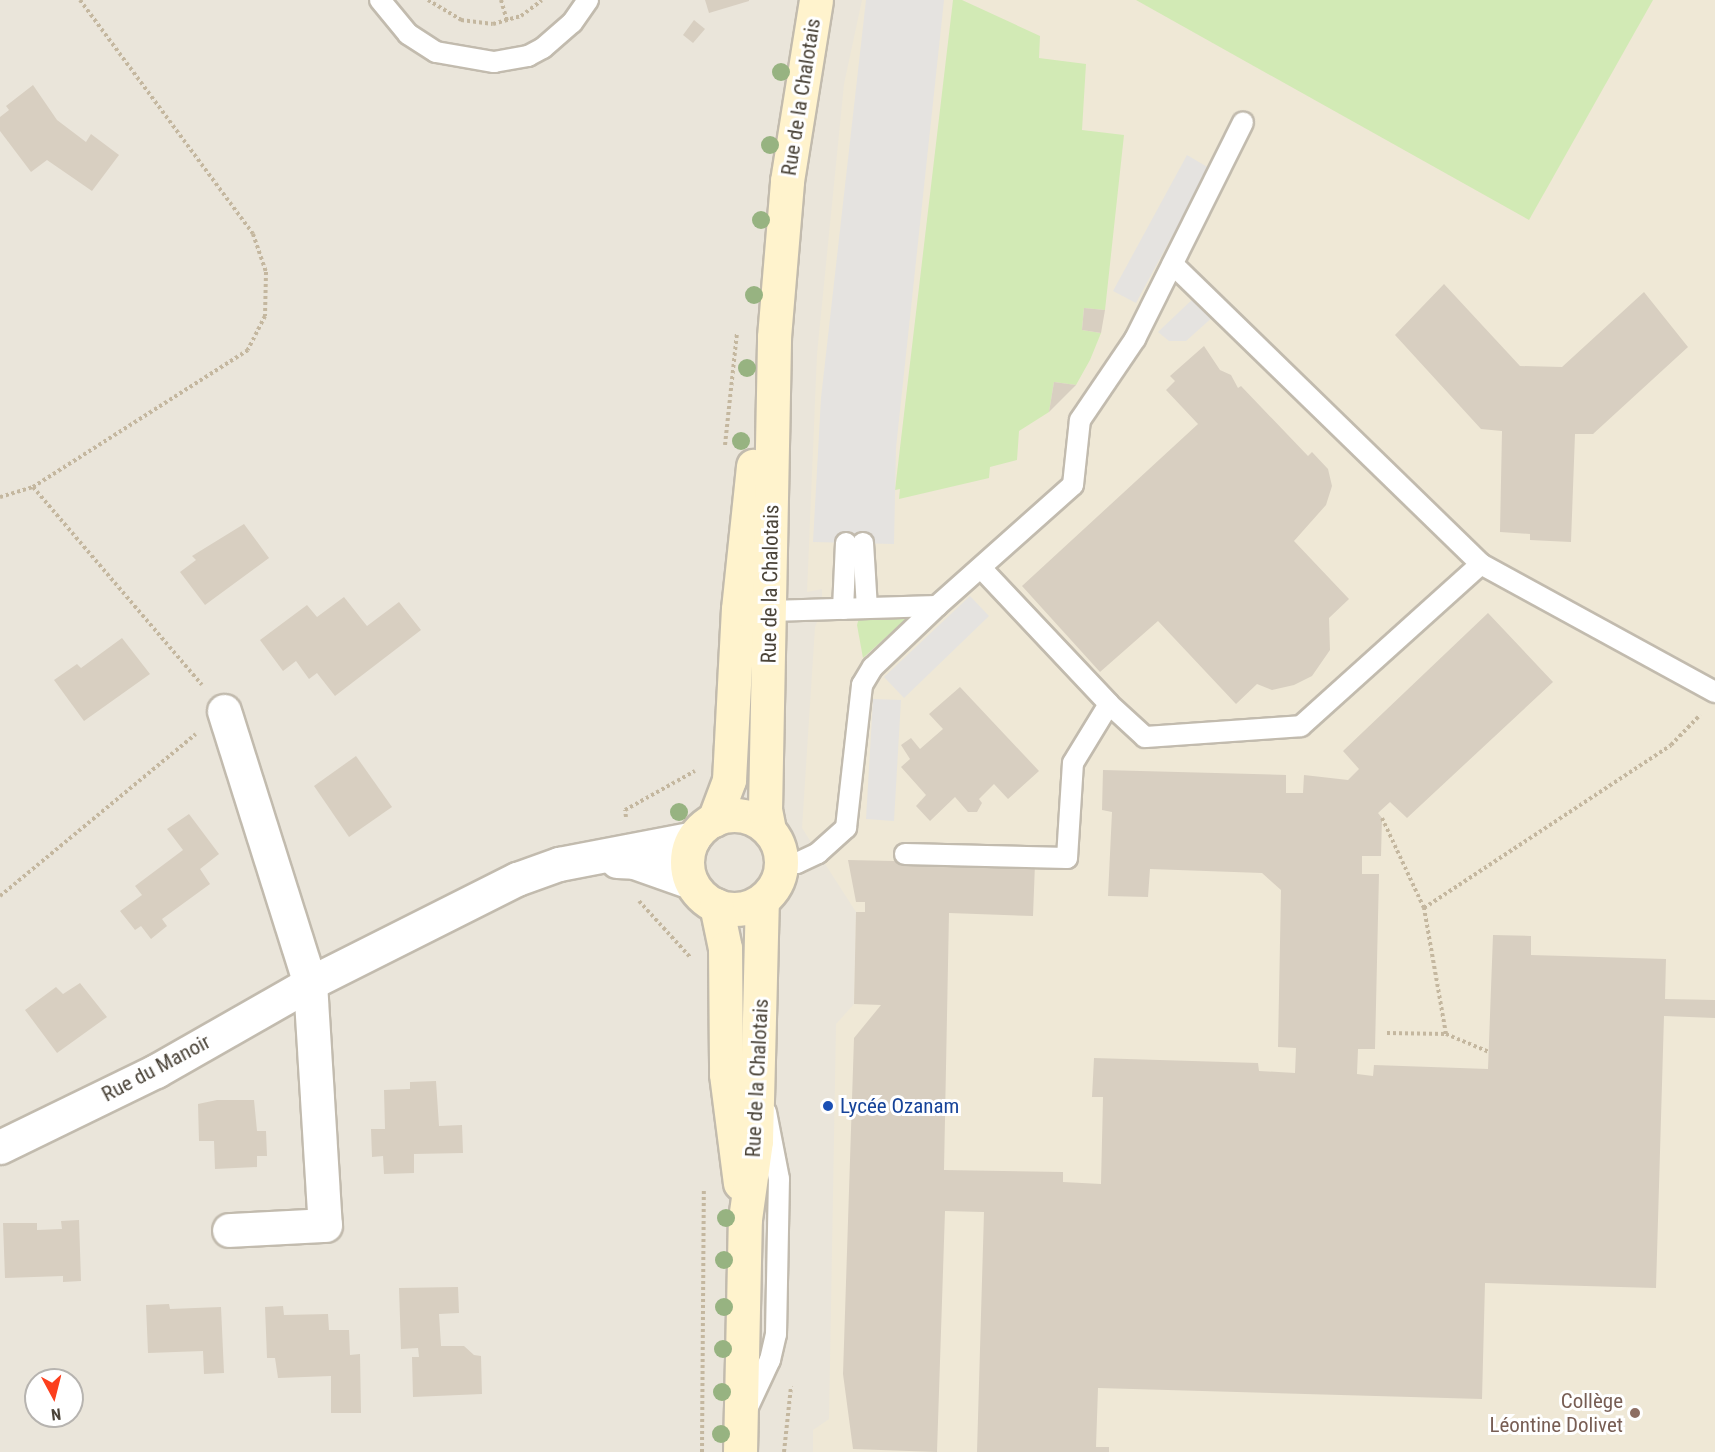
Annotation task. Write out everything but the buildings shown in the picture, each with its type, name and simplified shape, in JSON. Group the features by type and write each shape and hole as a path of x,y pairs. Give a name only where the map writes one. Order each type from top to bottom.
{"main road":[{"name":"Rue de la Chalotais","path":"768,830 765,810 774,337 787,180 816,0"},
{"name":"Rue de la Chalotais","path":"704,829 729,780 738,609 754,459 774,337"},
{"path":"743,816 768,830 778,844 781,860 780,875 762,901 747,908 716,905 700,896 691,882 687,867 704,829 743,816"},
{"name":"Rue de la Chalotais","path":"741,1437 746,1219 756,1141 762,901"},
{"name":"Rue de la Chalotais","path":"716,905 725,948 726,1074 746,1219"}],"street":[{"path":"224,711 310,983 326,1225 229,1230"},
{"name":"Rue du Manoir","path":"0,1147 156,1071 310,983 517,879 704,829"},
{"name":"Rue du Manoir","path":"591,859 634,862 691,882"}],"lane":[{"path":"381,0 408,34 436,52 494,62 528,56 551,43 572,23 588,0"},
{"path":"781,860 797,863 818,853 846,828 862,685 873,668 937,606 982,569 1073,485 1080,420 1135,339 1243,122"},
{"path":"1173,264 1481,564 1711,699"},
{"path":"843,609 854,543 867,609"},
{"path":"982,569 1109,704 1145,737 1300,726 1481,564"},
{"path":"770,611 937,606"},
{"path":"905,854 1067,858 1073,763 1109,704"},
{"path":"741,1437 770,1360 776,1334 778,1179 773,1141 758,1089"}],"path":[{"path":"0,497 33,487 248,350 265,316 266,272 253,234 80,0"},
{"path":"428,0 461,20 493,24 507,21 542,0"},
{"path":"501,0 507,21"},
{"path":"0,896 224,711 33,487"},
{"path":"1424,908 1671,745 1711,699"},
{"path":"1382,818 1424,908 1446,1034"},
{"path":"634,862 635,896 692,962"},
{"path":"1387,1033 1446,1034 1489,1052"},
{"path":"702,1452 703,1182"}],"shaded area":[{"path":"0,0 1715,0 1715,1452 0,1452"},
{"path":"862,0 1715,0 1715,1452 813,1452 813,1430 829,1419 836,1024 854,1004 856,912 802,828 815,627 822,610 822,589 807,592 817,354 844,84"},
{"path":"866,0 944,0 896,448 894,544 813,542 821,398"},
{"path":"1187,155 1209,168 1136,303 1113,291"},
{"path":"1197,295 1215,315 1186,341 1169,341 1158,332"},
{"path":"970,596 989,616 904,698 884,677"},
{"path":"873,699 901,700 894,821 866,819"}],"green space":[{"path":"953,0 962,0 1040,36 1039,58 1086,64 1082,130 1124,135 1105,310 1084,308 1082,330 1101,333 1076,385 1054,382 1049,412 1019,431 1017,460 990,467 989,478 899,499 900,489 895,490"},
{"path":"1136,0 1653,0 1529,220"},
{"path":"905,614 906,619 863,658 857,625 859,618 864,615"}],"place":[{"name":"Lycée Ozanam","path":"828,1106"},
{"name":"Collège Léontine Dolivet","path":"1635,1413"}]}
